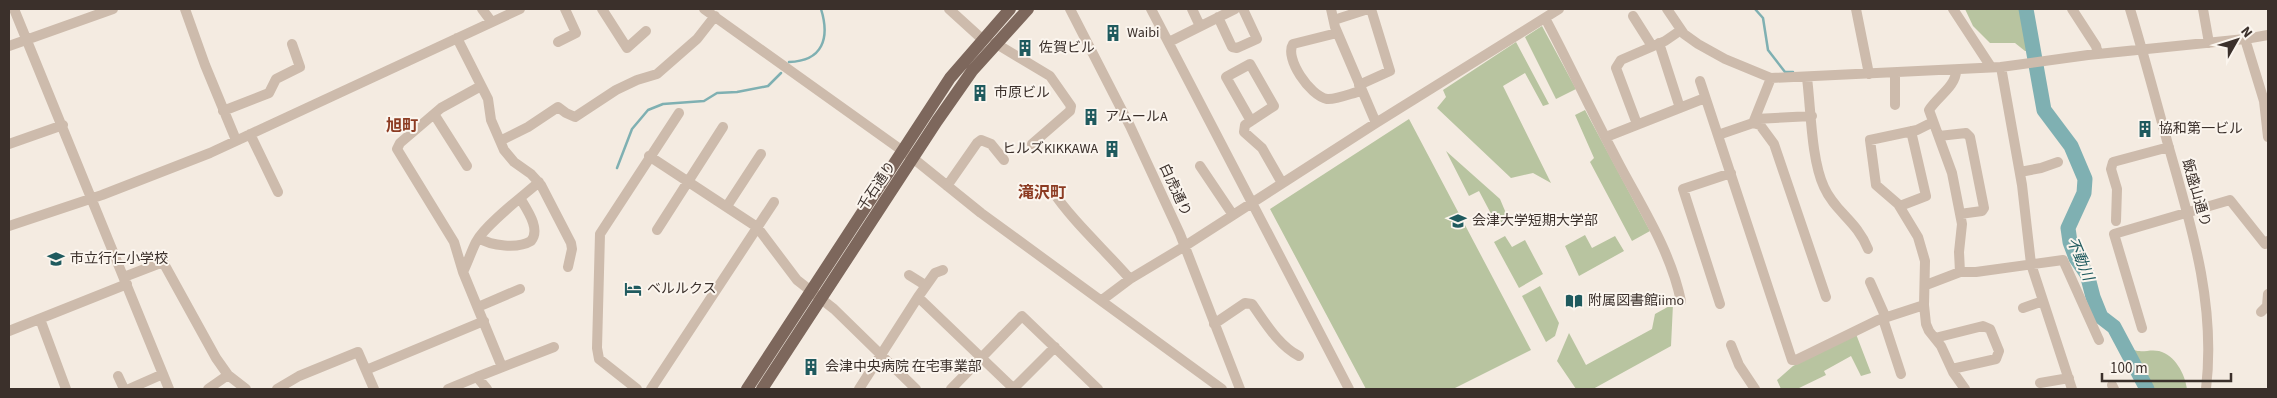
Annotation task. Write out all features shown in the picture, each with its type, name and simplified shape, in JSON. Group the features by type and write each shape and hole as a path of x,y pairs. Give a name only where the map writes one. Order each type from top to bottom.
{"main road":[{"name":"千石通り","path":"762,389 902,151 950,78 1010,9"},
{"name":"千石通り","path":"747,389 914,159 972,71 995,43 1028,9"}],"street":[{"path":"14,9 63,125 169,389"},
{"path":"9,46 99,11 113,9"},
{"path":"185,9 223,111 236,140"},
{"path":"482,9 491,21"},
{"path":"9,226 157,174 250,134 520,9"},
{"path":"558,42 576,33 565,9"},
{"path":"602,9 627,48 646,31"},
{"path":"704,9 914,159 946,186 1222,389"},
{"path":"949,9 982,39"},
{"name":"白虎通り","path":"1070,9 1130,126 1185,246 1240,389"},
{"path":"1151,9 1349,389"},
{"path":"1192,9 1200,26"},
{"path":"1169,42 1235,9"},
{"path":"1218,17 1232,47 1237,48 1257,39 1243,9"},
{"path":"1331,9 1337,33 1376,123"},
{"path":"1334,20 1370,9 1390,71 1360,88 1327,99 1314,93 1299,76 1291,50 1293,44 1337,33"},
{"path":"1102,300 1130,279 1558,9"},
{"path":"1667,9 1681,30 1698,44 1725,59 1771,78 1956,71 2268,35"},
{"path":"1856,9 1869,74"},
{"path":"1953,9 1996,67 2020,172 2031,264 2072,389"},
{"path":"2072,9 2096,46 2098,54"},
{"name":"飯盛山通り","path":"2130,9 2188,213 2202,272 2208,312 2209,355 2206,389"},
{"path":"2203,9 2209,43"},
{"path":"500,141 528,127 558,107 566,113 575,116 616,90 636,80 657,74 698,39 715,16"},
{"path":"1633,16 1655,45 1680,108"},
{"path":"1545,18 1673,266 1681,301"},
{"path":"1637,124 1616,68 1621,60 1655,45 1681,30"},
{"path":"457,38 488,99 491,120 500,141 514,162 532,174 538,182 571,243 572,249 568,267"},
{"path":"2245,39 2266,104 2268,137"},
{"path":"995,43 1050,76 1071,106 1070,112 1032,144"},
{"path":"223,111 270,93 276,79 300,67 292,44"},
{"path":"1251,121 1226,77 1250,64 1274,106 1245,126 1244,132 1262,148 1282,183"},
{"path":"1956,71 1956,77 1929,110 1952,173 1962,224 1959,252 1960,272"},
{"path":"1895,73 1895,105"},
{"path":"1754,121 1771,78"},
{"path":"1807,78 1817,159 1824,188 1862,234 1868,249"},
{"path":"1700,81 1792,360 1796,360 1884,318 1924,304"},
{"path":"481,86 434,114 400,143 397,149 454,242 463,272 502,367"},
{"path":"1606,137 1705,98"},
{"path":"637,389 599,360 597,348 600,234 649,156 679,113"},
{"path":"434,114 467,166"},
{"path":"1718,135 1754,121 1812,116"},
{"path":"1754,121 1760,125 1774,144 1826,297"},
{"path":"1933,122 1911,131 1870,140 1876,185 1900,206 1918,237 1925,261 1926,285 1924,304 1926,324 1941,346 1964,389"},
{"path":"9,144 63,125"},
{"path":"658,230 723,127"},
{"path":"1900,206 1926,196 1911,131"},
{"path":"1938,136 1966,133 1970,137 1984,208 1982,211 1960,214"},
{"path":"250,134 278,192"},
{"path":"946,186 981,140 991,144 1004,160"},
{"path":"2116,221 2117,189 2111,169 2112,162 2169,147"},
{"path":"727,206 761,154"},
{"path":"649,156 756,227 797,280 834,309 916,389"},
{"path":"2020,172 2058,162"},
{"path":"1200,166 1233,215"},
{"path":"1720,304 1683,189 1731,173"},
{"path":"463,272 479,238 538,182"},
{"path":"1051,189 1066,210 1098,242 1130,279"},
{"path":"479,238 487,243 519,246 531,241 534,238 534,226 520,198"},
{"path":"2142,328 2114,234 2230,200 2265,244 2268,241"},
{"path":"651,389 774,202"},
{"path":"1926,285 1960,272 1976,272 2062,260 2099,340"},
{"path":"9,331 126,281 163,262 216,358 228,375 246,389"},
{"path":"861,389 925,284 935,272 943,270"},
{"path":"909,275 925,284"},
{"path":"1870,282 1884,318 1901,374"},
{"path":"478,306 520,289"},
{"path":"2261,312 2267,306 2268,294"},
{"path":"918,296 1013,389 1055,346"},
{"path":"2024,308 2043,301"},
{"path":"1214,324 1245,303 1252,304 1274,334 1291,352 1299,356"},
{"path":"950,389 1022,316 1098,389"},
{"path":"40,319 66,389"},
{"path":"366,370 484,321"},
{"path":"1935,338 1983,326 1990,329 2000,351 1996,359 1952,369"},
{"path":"1731,345 1739,365 1755,389"},
{"path":"448,389 554,348"},
{"path":"277,389 299,376 358,352 374,389"},
{"path":"129,389 163,374"},
{"path":"208,389 228,375"},
{"path":"118,376 124,389"},
{"path":"477,378 487,389"},
{"path":"2040,383 2068,378"}],"green space":[{"path":"1965,9 2022,9 2030,47 2028,51 2025,51 2015,43 1990,43 1973,26"},
{"path":"1542,26 1576,89 1556,99 1525,37"},
{"path":"1516,42 1549,104 1543,106 1525,73 1503,86 1551,183 1533,173 1511,178 1437,108 1446,97 1443,90"},
{"path":"1585,110 1650,231 1632,241 1590,162 1594,158 1575,115"},
{"path":"1409,119 1531,350 1453,389 1366,389 1270,209"},
{"path":"1446,151 1500,199 1508,218 1497,225 1479,191 1469,196"},
{"path":"1585,235 1592,248 1615,236 1624,251 1579,276 1565,246"},
{"path":"1505,236 1512,247 1525,240 1543,274 1519,288 1494,242"},
{"path":"1540,286 1559,323 1555,336 1546,342 1522,296"},
{"path":"1673,304 1671,346 1593,389 1576,389 1557,361 1569,333 1586,365 1652,329 1655,314"},
{"path":"1856,334 1871,373 1861,376 1851,356 1824,371 1826,375 1797,389 1781,389 1777,380 1793,366"},
{"path":"2152,350 2165,353 2178,366 2184,377 2187,389 2153,389 2131,351"}],"waterway":[{"path":"789,62 801,61 810,57 821,46 825,29 821,9"},
{"path":"1755,9 1763,18 1768,50 1785,72 1793,72"},
{"name":"不動川","path":"2026,9 2044,110 2071,146 2085,179 2084,193 2068,228 2070,242 2076,258 2087,274 2101,317 2114,327 2147,389"},
{"path":"617,168 632,129 648,110 663,104 704,101 717,93 737,92 768,86 781,73"}],"place":[{"name":"Waibi","path":"1113,33"},
{"name":"佐賀ビル","path":"1025,48"},
{"name":"市原ビル","path":"980,93"},
{"name":"アムールA","path":"1091,117"},
{"name":"協和第一ビル","path":"2145,129"},
{"name":"ヒルズKIKKAWA","path":"1112,149"},
{"name":"会津大学短期大学部","path":"1458,221"},
{"name":"市立行仁小学校","path":"56,259"},
{"name":"ベルルクス","path":"633,289"},
{"name":"附属図書館iimo","path":"1574,301"},
{"name":"会津中央病院 在宅事業部","path":"811,367"}],"district":[{"name":"旭町","path":"402,126"},
{"name":"滝沢町","path":"1042,193"}]}
